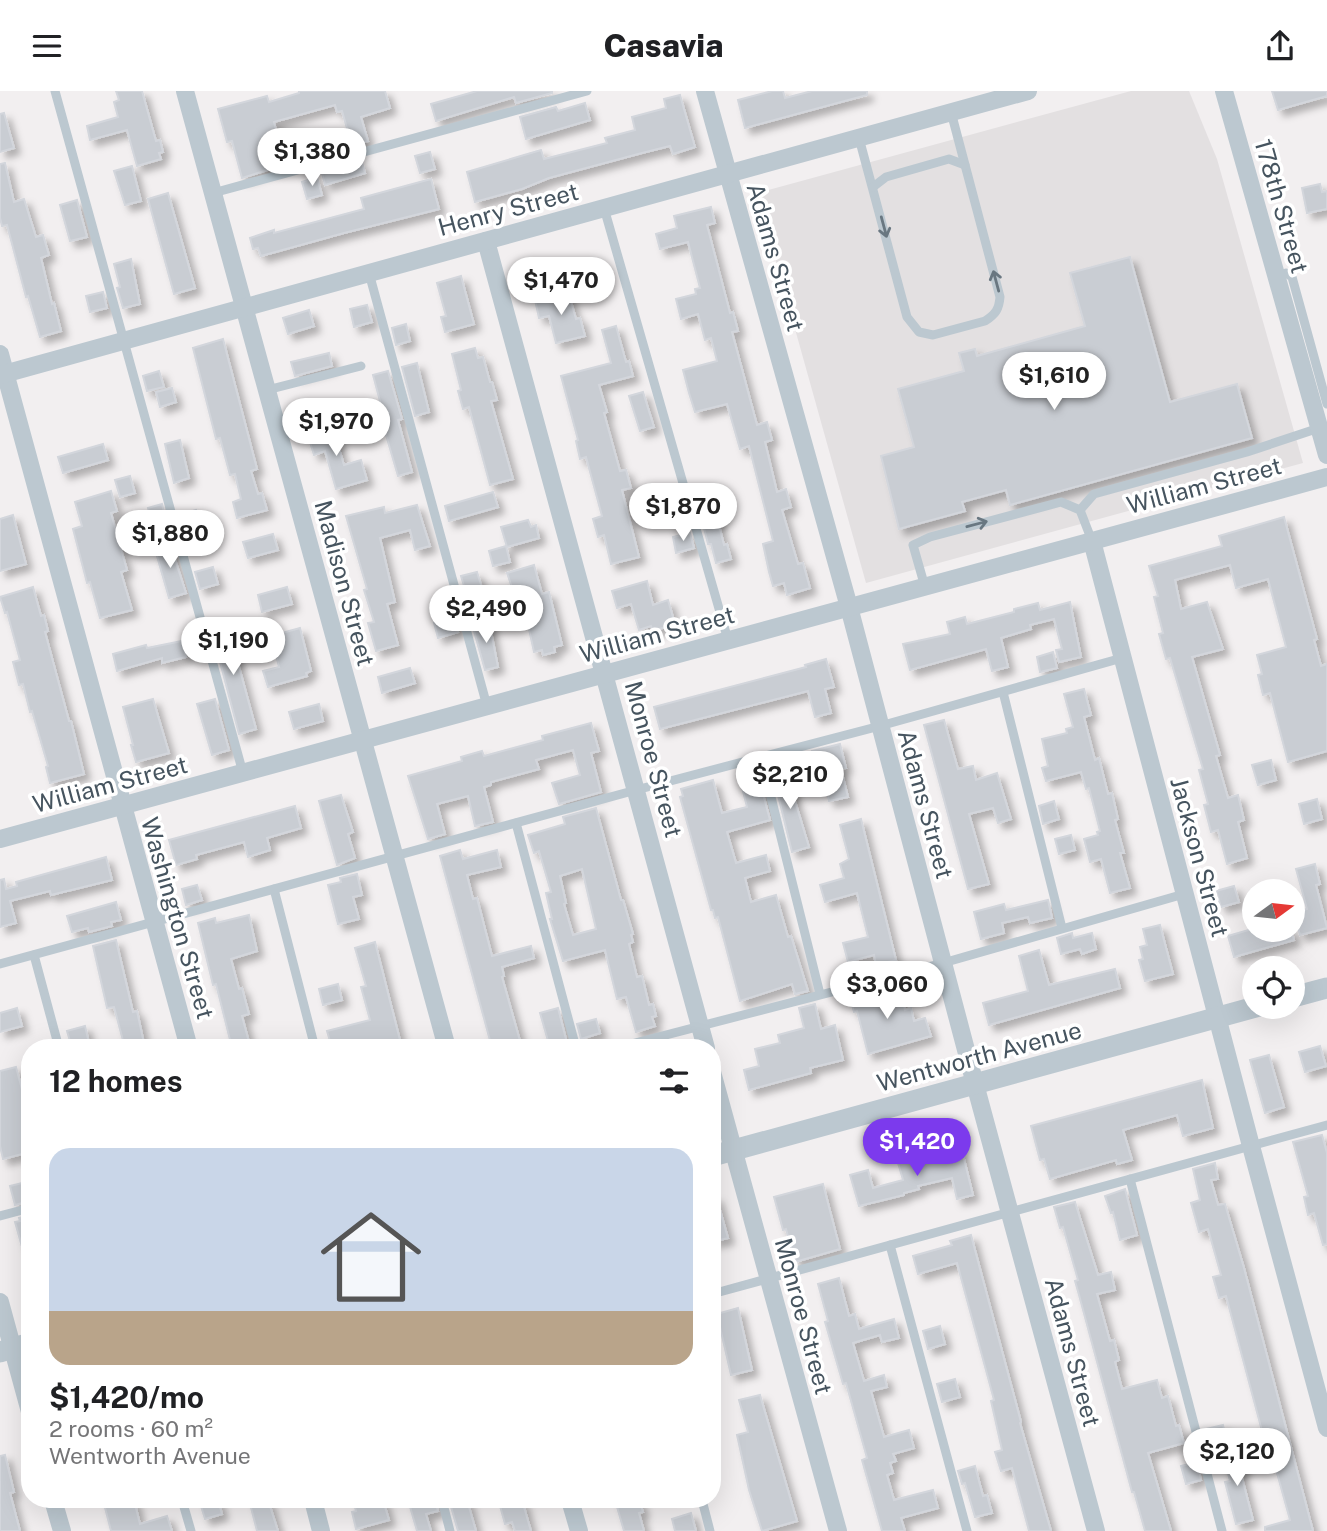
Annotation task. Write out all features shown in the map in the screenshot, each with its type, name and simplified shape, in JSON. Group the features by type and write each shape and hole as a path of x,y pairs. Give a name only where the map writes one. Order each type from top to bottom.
{"street":[{"name":"Madison Street","path":"185,91 445,1039"},
{"name":"Adams Street","path":"705,91 849,607 1096,1531"},
{"name":"Henry Street","path":"3,374 1028,91"},
{"name":"178th Street","path":"1224,91 1327,455"},
{"name":"Monroe Street","path":"486,241 704,1039"},
{"name":"Washington Street","path":"0,354 3,374 186,1039"},
{"name":"William Street","path":"1,837 1327,477"},
{"name":"Jackson Street","path":"1092,541 1327,1428"},
{"path":"1305,994 1327,988"},
{"name":"Wentworth Avenue","path":"721,1153 1242,1011"},
{"name":"Monroe Street","path":"721,1105 838,1531"},
{"path":"0,1302 21,1376"},
{"path":"55,1508 62,1531"},
{"path":"315,1508 321,1531"},
{"path":"572,1508 579,1531"}],"lane":[{"path":"55,91 243,773"},
{"path":"213,193 587,91"},
{"path":"859,138 907,317 919,332 933,335 985,321 993,316 1000,306 1000,297 951,112"},
{"path":"873,187 887,177 949,159 965,165"},
{"path":"604,208 728,640"},
{"path":"369,273 487,706"},
{"path":"1276,275 1286,273 1292,277 1327,404"},
{"path":"267,390 361,366"},
{"path":"1080,510 1094,494 1247,452 1319,428"},
{"path":"925,587 913,545 930,537 1061,502 1080,510 1092,541"},
{"path":"0,964 1122,658"},
{"path":"1003,692 1062,928"},
{"path":"761,757 820,994"},
{"path":"516,823 574,1039"},
{"path":"274,889 313,1039"},
{"path":"648,1039 943,963 1184,894"},
{"path":"34,955 57,1039"},
{"path":"721,1291 1327,1125"},
{"path":"1130,1179 1222,1531"},
{"path":"0,1216 21,1210"},
{"path":"890,1245 967,1531"},
{"path":"184,1508 191,1531"},
{"path":"444,1508 450,1531"},
{"path":"704,1508 710,1531"}],"shaded area":[{"path":"1131,91 1189,91 1217,159 1303,463 866,583 757,193"}],"building":[{"path":"116,91 142,91 156,141 160,140 163,152 159,153 161,159 137,166 127,130 90,140 87,126 118,117 114,102 119,100"},
{"path":"299,91 385,91 390,108 361,117 368,141 352,146 342,111 337,112 335,105 274,122 276,130 268,132 277,167 242,178 232,141 227,142 218,109 267,96 269,102"},
{"path":"477,91 552,93 516,103 514,97 436,121 431,104"},
{"path":"772,91 783,91 785,98 812,91 867,91 867,95 745,128 738,100"},
{"path":"1272,91 1327,91 1327,96 1278,110"},
{"path":"680,95 695,147 673,154 670,146 642,153 549,178 522,189 475,202 467,172 541,150 544,159 607,143 605,138 635,130 632,117 666,108 664,99"},
{"path":"585,103 590,120 526,139 520,117 556,107 558,111"},
{"path":"4,113 14,148 0,152 0,114"},
{"path":"430,152 435,169 420,173 415,156"},
{"path":"362,162 365,173 325,185 322,173"},
{"path":"5,163 14,202 24,199 36,237 43,235 49,255 41,258 61,331 40,337 28,296 26,297 7,225 2,226 0,218 0,164"},
{"path":"132,166 141,201 125,205 114,171"},
{"path":"317,177 322,195 307,199 302,182"},
{"path":"431,179 439,209 261,256 258,248 253,249 250,238 364,209 361,198"},
{"path":"1320,184 1322,192 1327,191 1327,209 1307,213 1302,188"},
{"path":"168,193 195,288 174,294 148,199"},
{"path":"77,200 87,237 70,241 60,205"},
{"path":"711,207 715,223 707,225 730,313 733,312 738,331 732,332 757,425 767,422 772,440 765,442 777,492 786,489 791,507 782,510 798,564 803,563 810,588 787,595 784,583 773,586 769,572 763,544 773,541 749,446 740,449 727,404 695,412 689,393 683,370 717,361 711,338 705,340 698,314 681,319 676,299 696,294 695,289 700,288 688,242 660,249 656,234 677,228 674,216"},
{"path":"1130,257 1170,402 1237,384 1252,438 1010,505 1006,490 962,502 965,511 899,529 881,456 914,447 898,389 964,371 959,353 975,349 977,356 1085,326 1070,273"},
{"path":"131,259 140,304 123,308 114,264"},
{"path":"461,276 474,324 445,332 441,317 446,316 437,283"},
{"path":"568,291 576,319 580,318 585,336 556,343 549,316 539,318 535,300"},
{"path":"103,292 107,308 90,312 86,296"},
{"path":"367,305 372,322 354,327 350,309"},
{"path":"309,310 314,326 288,334 283,318"},
{"path":"406,324 410,341 396,345 392,328"},
{"path":"616,326 626,362 629,361 633,376 599,385 620,471 626,470 631,488 622,490 639,557 611,564 604,535 598,537 593,519 602,516 586,457 580,459 578,440 561,376 611,363 602,330"},
{"path":"223,339 257,469 251,471 258,494 262,493 267,510 237,518 233,502 241,499 235,474 230,475 220,438 216,439 193,348"},
{"path":"475,348 478,358 483,357 492,382 497,400 491,401 513,479 490,485 469,407 463,409 452,354"},
{"path":"329,353 332,366 295,376 291,362"},
{"path":"417,363 429,412 415,416 402,367"},
{"path":"159,371 164,387 147,391 143,376"},
{"path":"388,371 402,419 398,420 412,472 398,476 383,425 386,424 373,375"},
{"path":"172,388 176,402 160,407 156,392"},
{"path":"643,392 654,427 640,431 629,396"},
{"path":"332,425 344,465 361,460 367,480 336,489 325,451 314,455 307,433"},
{"path":"180,440 189,478 174,483 165,444"},
{"path":"103,444 108,460 63,473 58,457"},
{"path":"130,476 135,493 120,497 115,480"},
{"path":"710,489 724,545 727,544 731,559 716,563 711,544 708,544 695,493"},
{"path":"111,491 117,511 111,513 127,570 121,572 132,610 100,618 90,582 87,583 73,529 82,526 75,502"},
{"path":"493,492 498,507 449,521 445,506"},
{"path":"162,504 170,536 157,539 148,508"},
{"path":"417,505 430,546 415,550 410,530 380,538 395,602 387,604 398,645 376,651 368,623 374,622 364,590 367,589 346,516 384,507 385,513"},
{"path":"196,510 201,527 184,532 179,515"},
{"path":"13,515 26,564 0,571 0,519"},
{"path":"1284,517 1317,639 1314,640 1321,666 1327,664 1327,751 1288,762 1270,693 1263,695 1258,675 1262,674 1257,655 1286,647 1268,579 1236,588 1230,565 1175,580 1181,609 1207,602 1223,649 1192,657 1220,755 1216,756 1228,798 1238,795 1244,820 1238,822 1247,858 1227,864 1218,830 1211,832 1204,805 1208,804 1199,770 1203,769 1170,658 1166,659 1159,634 1163,633 1154,597 1158,596 1149,566 1222,546 1219,536"},
{"path":"528,520 531,527 536,525 539,538 507,547 501,527"},
{"path":"690,533 694,548 676,553 673,537"},
{"path":"273,534 278,550 248,558 243,542"},
{"path":"169,541 186,593 169,598 154,546"},
{"path":"506,546 510,562 493,566 489,551"},
{"path":"534,565 542,594 549,592 562,645 554,647 555,652 543,655 542,650 534,652 526,616 522,617 507,573"},
{"path":"213,567 218,584 200,589 195,572"},
{"path":"477,572 482,588 466,593 461,576"},
{"path":"647,581 653,605 668,600 675,624 653,631 651,626 639,630 631,604 617,608 612,591"},
{"path":"33,587 41,616 44,615 48,631 45,632 84,774 50,783 46,767 48,766 32,711 30,712 23,684 19,685 13,662 20,660 7,612 5,613 0,597"},
{"path":"287,587 292,604 262,612 258,595"},
{"path":"1070,602 1081,657 1059,662 1056,650 1062,649 1054,619 1030,625 1031,629 1001,638 1008,667 992,671 986,649 910,670 903,644 950,634 947,622 965,617 967,624 1038,603 1040,610"},
{"path":"454,617 458,632 438,638 434,623"},
{"path":"226,619 256,729 239,734 210,624"},
{"path":"489,621 498,667 485,670 472,624"},
{"path":"300,628 311,671 306,673 307,676 268,687 263,671 279,667 271,636"},
{"path":"182,641 186,657 162,663 162,658 117,671 113,654 146,645 147,648"},
{"path":"1053,652 1057,668 1040,672 1037,657"},
{"path":"826,659 834,687 825,689 831,713 815,717 808,691 660,729 654,707 806,667 805,665"},
{"path":"410,668 415,683 382,693 378,677"},
{"path":"1084,689 1091,715 1084,717 1095,760 1099,758 1108,794 1112,793 1118,819 1115,820 1124,853 1120,853 1130,888 1110,893 1101,859 1090,862 1084,839 1098,835 1097,832 1100,831 1089,788 1086,789 1081,772 1046,781 1042,768 1048,766 1042,739 1067,733 1066,729 1073,727 1064,694"},
{"path":"153,699 169,753 136,762 123,707"},
{"path":"215,699 229,750 212,755 197,704"},
{"path":"319,704 323,721 294,729 289,712"},
{"path":"944,720 958,769 973,766 976,780 997,773 1011,819 998,823 993,808 969,814 989,884 968,889 924,725"},
{"path":"591,723 599,751 591,753 601,792 559,804 552,783 580,775 573,750 536,760 539,769 491,782 491,785 484,787 493,822 475,826 468,796 437,804 445,834 428,839 408,776 462,761 461,757 482,751 484,756"},
{"path":"840,744 846,768 841,769 848,797 829,801 826,789 821,790 812,751"},
{"path":"1271,760 1276,780 1258,785 1252,765"},
{"path":"785,768 809,847 792,852 772,771"},
{"path":"758,775 770,820 727,832 736,863 766,855 770,871 745,878 751,902 776,895 808,991 795,994 792,984 740,1001 718,917 715,918 711,910 680,797 683,796 681,789 713,780 722,813 747,807 740,780"},
{"path":"341,795 353,832 348,834 355,858 337,865 319,801"},
{"path":"1317,799 1322,819 1304,824 1299,804"},
{"path":"1054,801 1059,819 1043,824 1039,806"},
{"path":"295,806 301,828 267,838 270,850 248,857 244,842 196,855 197,859 176,865 169,840"},
{"path":"596,808 633,934 633,942 629,944 637,977 642,976 649,1005 653,1004 656,1016 652,1017 655,1026 636,1032 626,997 617,999 605,950 563,961 550,919 546,893 551,892 539,851 534,853 528,835 565,824 563,817","holes":["582,869 596,929 573,935 564,904 566,903 560,876"]},
{"path":"861,819 896,960 876,965 874,955 848,962 843,943 868,937 857,893 825,902 820,885 844,878 840,864 849,859 840,825"},
{"path":"1071,835 1075,850 1059,854 1055,839"},
{"path":"460,850 463,859 497,850 501,867 467,875 473,899 477,898 492,956 531,946 534,958 502,967 502,977 519,1039 490,1039 440,856"},
{"path":"106,857 112,880 51,895 50,891 10,901 16,923 0,927 0,880 4,879 6,889 17,886 16,882"},
{"path":"1315,864 1320,884 1316,885 1327,928 1306,933 1306,879 1299,879 1296,869"},
{"path":"357,874 362,895 353,897 359,919 338,924 328,885 341,882 340,878"},
{"path":"197,885 202,900 186,905 182,889"},
{"path":"1234,886 1239,902 1221,907 1216,891"},
{"path":"1048,900 1052,918 1030,923 1028,917 1002,923 1004,933 981,939 974,912 1004,904 1006,910"},
{"path":"116,902 121,920 111,922 112,926 89,932 88,928 72,932 67,916"},
{"path":"249,915 257,951 231,959 249,1014 242,1016 248,1039 230,1039 216,984 213,985 198,923 215,918 216,923"},
{"path":"1160,925 1173,974 1145,981 1139,960 1143,959 1140,947 1147,945 1143,929"},
{"path":"1242,932 1242,942 1287,942 1234,957 1228,936"},
{"path":"1072,933 1073,938 1092,933 1096,949 1082,954 1080,949 1061,954 1057,938"},
{"path":"116,940 133,1012 137,1011 143,1039 123,1039 114,1007 107,1008 93,946"},
{"path":"375,942 400,1039 329,1039 327,1031 370,1020 361,987 366,986 355,948"},
{"path":"1039,950 1049,985 1115,969 1120,988 989,1025 983,1003 1028,991 1019,956"},
{"path":"338,984 342,1000 323,1005 319,989"},
{"path":"900,989 905,1010 911,1008 914,1021 925,1018 931,1036 868,1054 857,1011 854,1012 849,995 865,990 867,997"},
{"path":"815,1004 821,1029 835,1025 843,1060 810,1068 811,1073 749,1090 744,1070 759,1066 755,1049 780,1043 778,1035 804,1028 799,1008"},
{"path":"17,1008 22,1026 0,1032 0,1013"},
{"path":"558,1008 566,1039 547,1039 540,1013"},
{"path":"596,1019 600,1033 581,1039 577,1024"},
{"path":"85,1026 88,1039 69,1039 67,1031"},
{"path":"1320,1046 1326,1066 1305,1072 1299,1052"},
{"path":"1269,1055 1284,1107 1265,1113 1250,1060"},
{"path":"16,1067 21,1086 21,1154 3,1159 0,1146 0,1071"},
{"path":"1202,1080 1213,1128 1183,1136 1177,1115 1123,1130 1132,1160 1117,1164 1116,1160 1050,1179 1044,1159 1040,1160 1031,1126"},
{"path":"1322,1135 1327,1153 1327,1244 1323,1245 1314,1213 1308,1215 1304,1197 1308,1196 1293,1142"},
{"path":"945,1149 946,1155 962,1151 973,1195 957,1199 952,1178 918,1186 919,1189 904,1195 859,1206 850,1175 868,1170 873,1188 903,1180 898,1163"},
{"path":"1215,1163 1218,1179 1211,1180 1218,1205 1225,1204 1244,1268 1313,1531 1265,1531 1265,1527 1290,1520 1265,1430 1262,1431 1226,1296 1219,1298 1213,1277 1221,1275 1208,1229 1199,1232 1191,1203 1200,1200 1193,1169"},
{"path":"21,1183 21,1203 15,1205 10,1186"},
{"path":"823,1184 840,1249 795,1262 774,1197"},
{"path":"1125,1189 1137,1235 1120,1240 1113,1212 1111,1213 1105,1196"},
{"path":"1075,1202 1098,1275 1111,1272 1115,1290 1097,1294 1110,1341 1114,1340 1119,1360 1115,1362 1122,1389 1157,1380 1162,1398 1168,1396 1176,1426 1179,1425 1184,1443 1148,1453 1171,1531 1145,1531 1132,1492 1075,1281 1078,1280 1063,1227 1060,1228 1054,1207"},
{"path":"721,1214 728,1238 721,1240"},
{"path":"21,1217 21,1243 15,1222 20,1221"},
{"path":"971,1235 1051,1531 1029,1531 1012,1468 1001,1471 995,1452 1002,1450 991,1401 994,1400 957,1263 918,1274 913,1256 952,1245 950,1241"},
{"path":"839,1278 849,1316 855,1314 859,1329 894,1319 899,1338 882,1342 880,1335 853,1343 864,1381 884,1375 887,1387 871,1391 884,1437 909,1430 914,1448 893,1454 896,1461 890,1463 893,1473 887,1475 894,1500 933,1490 938,1508 901,1518 905,1531 882,1531 862,1460 867,1458 825,1322 828,1321 818,1284"},
{"path":"738,1308 752,1370 731,1375 721,1331 721,1313"},
{"path":"940,1326 945,1344 928,1349 923,1331"},
{"path":"955,1379 960,1397 942,1402 937,1384"},
{"path":"760,1395 797,1521 762,1531 749,1490 737,1435 748,1432 739,1400"},
{"path":"1223,1425 1228,1443 1211,1447 1206,1429"},
{"path":"1240,1450 1245,1468 1240,1470 1253,1520 1236,1524 1225,1482 1230,1481 1223,1455"},
{"path":"5,1455 14,1492 10,1493 20,1531 0,1531 0,1456"},
{"path":"1197,1462 1201,1480 1186,1484 1181,1466"},
{"path":"975,1466 983,1496 987,1495 992,1513 975,1517 965,1483 962,1484 958,1471"},
{"path":"105,1508 136,1508 140,1524 167,1516 172,1531 111,1531"},
{"path":"202,1508 220,1508 222,1514 205,1519"},
{"path":"251,1508 271,1508 278,1531 257,1531"},
{"path":"355,1508 385,1508 389,1520 356,1529 352,1512 356,1511"},
{"path":"410,1508 437,1508 438,1511 426,1514 431,1531 417,1531"},
{"path":"451,1508 469,1508 476,1531 458,1531"},
{"path":"501,1508 524,1508 531,1531 515,1531 512,1522 505,1524"},
{"path":"617,1508 642,1508 643,1512 639,1513 644,1531 624,1531"},
{"path":"691,1513 696,1531 675,1531 672,1519"}]}
